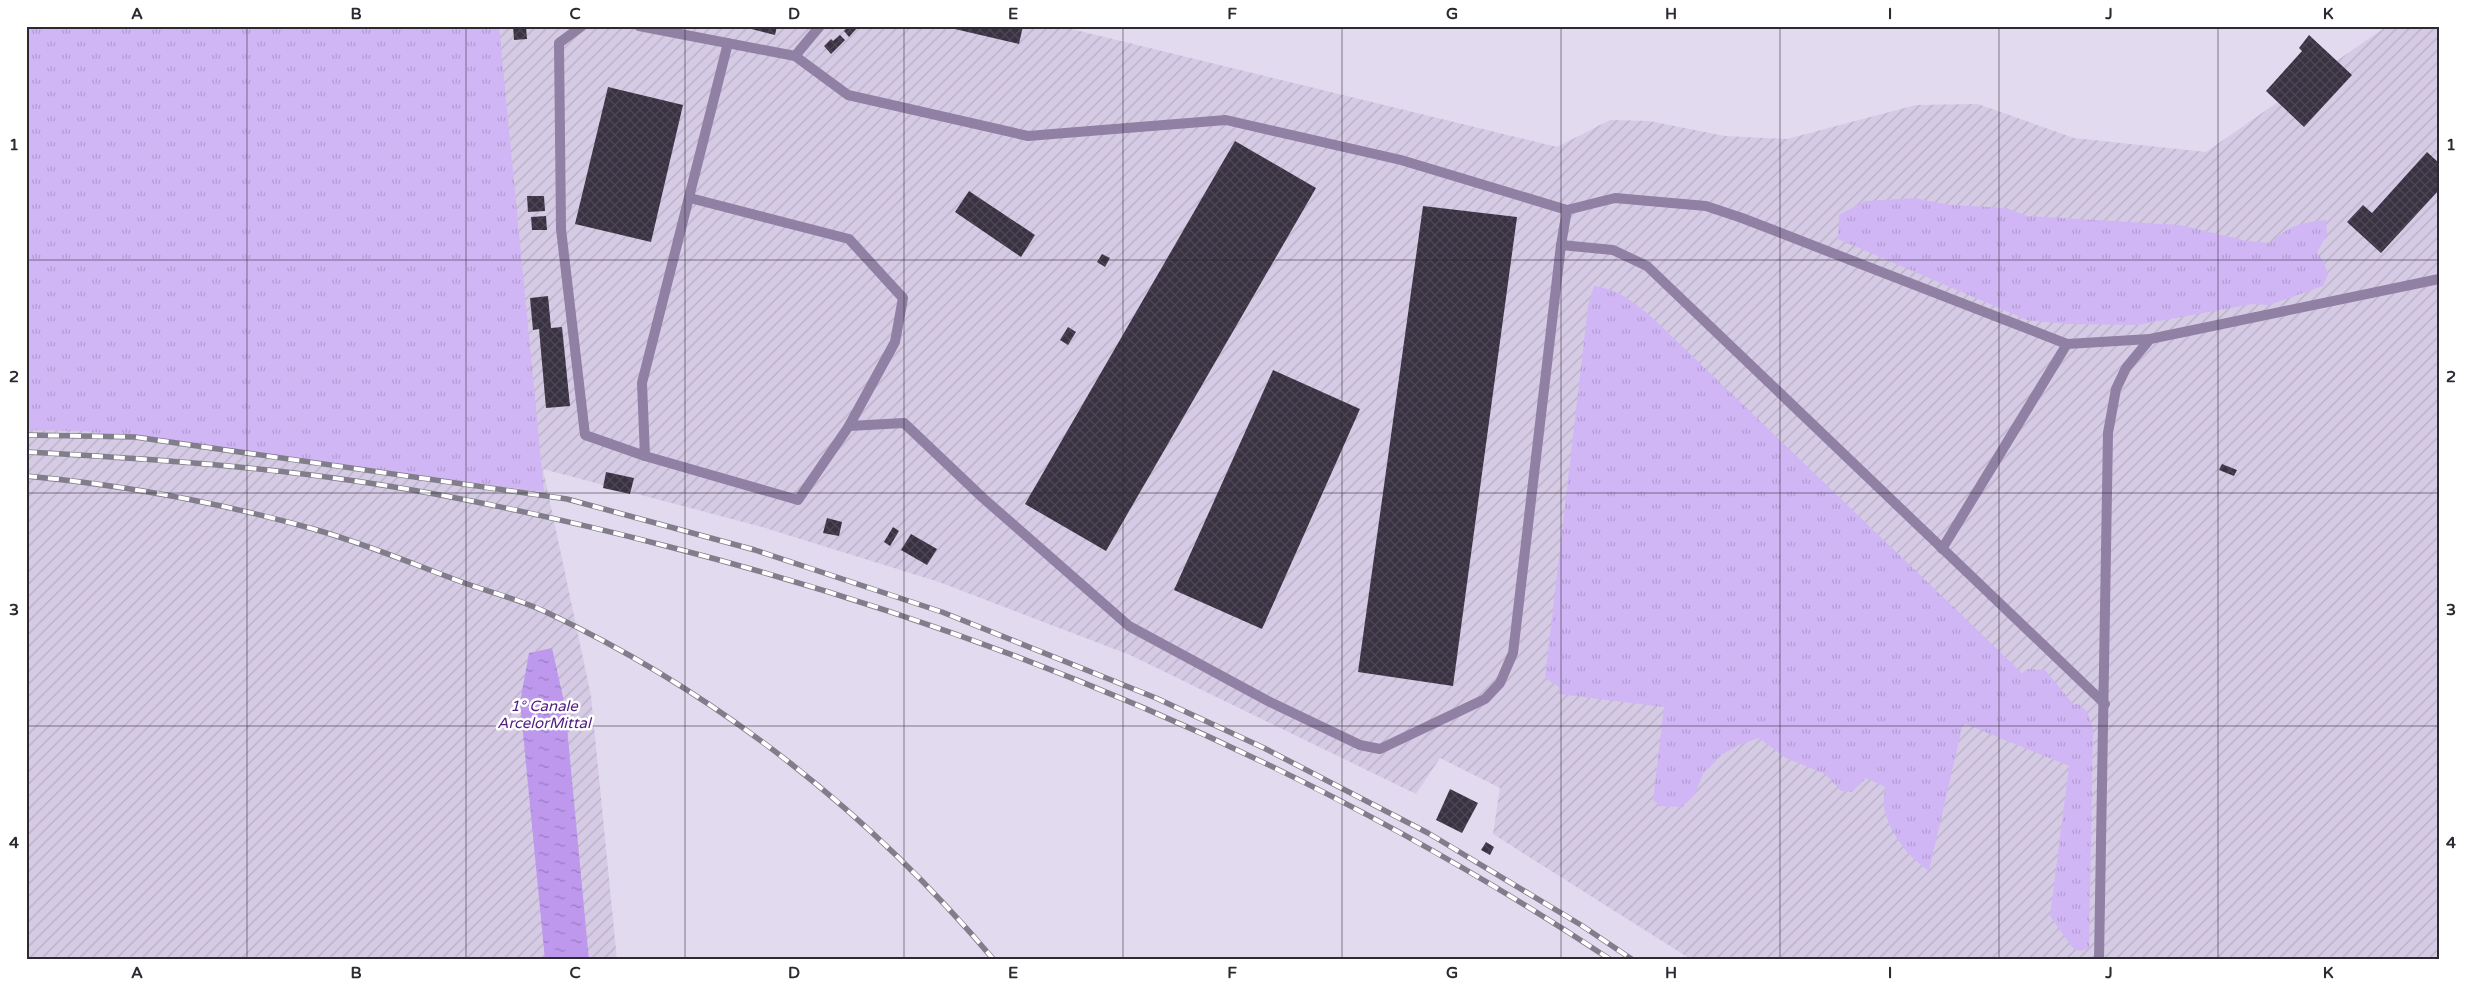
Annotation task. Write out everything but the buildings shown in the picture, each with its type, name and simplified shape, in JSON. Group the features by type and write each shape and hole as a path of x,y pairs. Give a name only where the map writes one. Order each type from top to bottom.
{"lane":[{"path":"582,26 559,44 561,229 585,435 645,456 798,500 849,426 895,342 903,298 849,239 690,198"},
{"path":"639,26 795,56 848,95 1028,136 1226,120 1401,160 1567,210 1614,198 1706,206 1742,218 2067,344 2150,339 2439,279"},
{"path":"795,56 820,26"},
{"path":"645,456 642,383 728,43"},
{"path":"849,426 904,423 983,498 1129,626 1270,702 1360,745 1380,749 1486,699 1500,683 1513,653 1561,245 1567,210"},
{"path":"1561,245 1613,250 1647,266 2105,704"},
{"path":"2100,960 2108,433 2116,389 2126,368 2150,339"},
{"path":"1942,549 2067,344"}],"shaded area":[{"path":"26,26 1059,26 1557,147 1610,120 1649,121 1725,136 1787,139 1916,105 1978,104 2074,138 2206,152 2387,26 2439,26 2439,960 1692,960 1493,834 1500,788 1440,758 1416,794 1130,655 939,582 762,527 543,469 591,696 617,960 26,960"}],"green space":[{"path":"26,26 499,26 544,492 85,431 26,430"},
{"path":"1914,198 1951,205 2006,208 2027,216 2180,225 2247,241 2270,243 2290,228 2326,220 2327,234 2317,253 2323,260 2328,274 2323,286 2269,305 2253,304 2137,325 2067,324 2027,320 1838,239 1839,215 1865,201"},
{"path":"1594,286 1620,294 1656,321 2022,673 2028,669 2045,670 2074,705 2078,703 2087,712 2093,728 2089,947 2080,951 2072,947 2050,916 2069,766 1963,723 1929,871 1900,844 1890,826 1884,807 1885,787 1866,778 1852,792 1841,791 1825,774 1786,758 1759,738 1739,745 1721,755 1703,774 1695,794 1682,807 1660,806 1653,800 1664,707 1559,694 1559,687 1545,678 1588,306"}],"water":[{"name":"1° Canale ArcelorMittal","path":"552,648 565,706 589,960 545,960 520,702 529,653"}],"railway":[{"path":"26,435 135,437 567,499 755,550 942,612 1156,698 1264,748 1428,833 1581,925 1633,960"},
{"path":"26,452 232,466 314,475 474,501 592,527 670,547 795,582 917,621 1039,665 1158,714 1275,768 1389,827 1502,891 1611,960"},
{"path":"26,476 100,484 173,496 281,520 353,541 548,613 611,645 673,681 732,720 789,762 897,856 947,907 994,960"}]}
